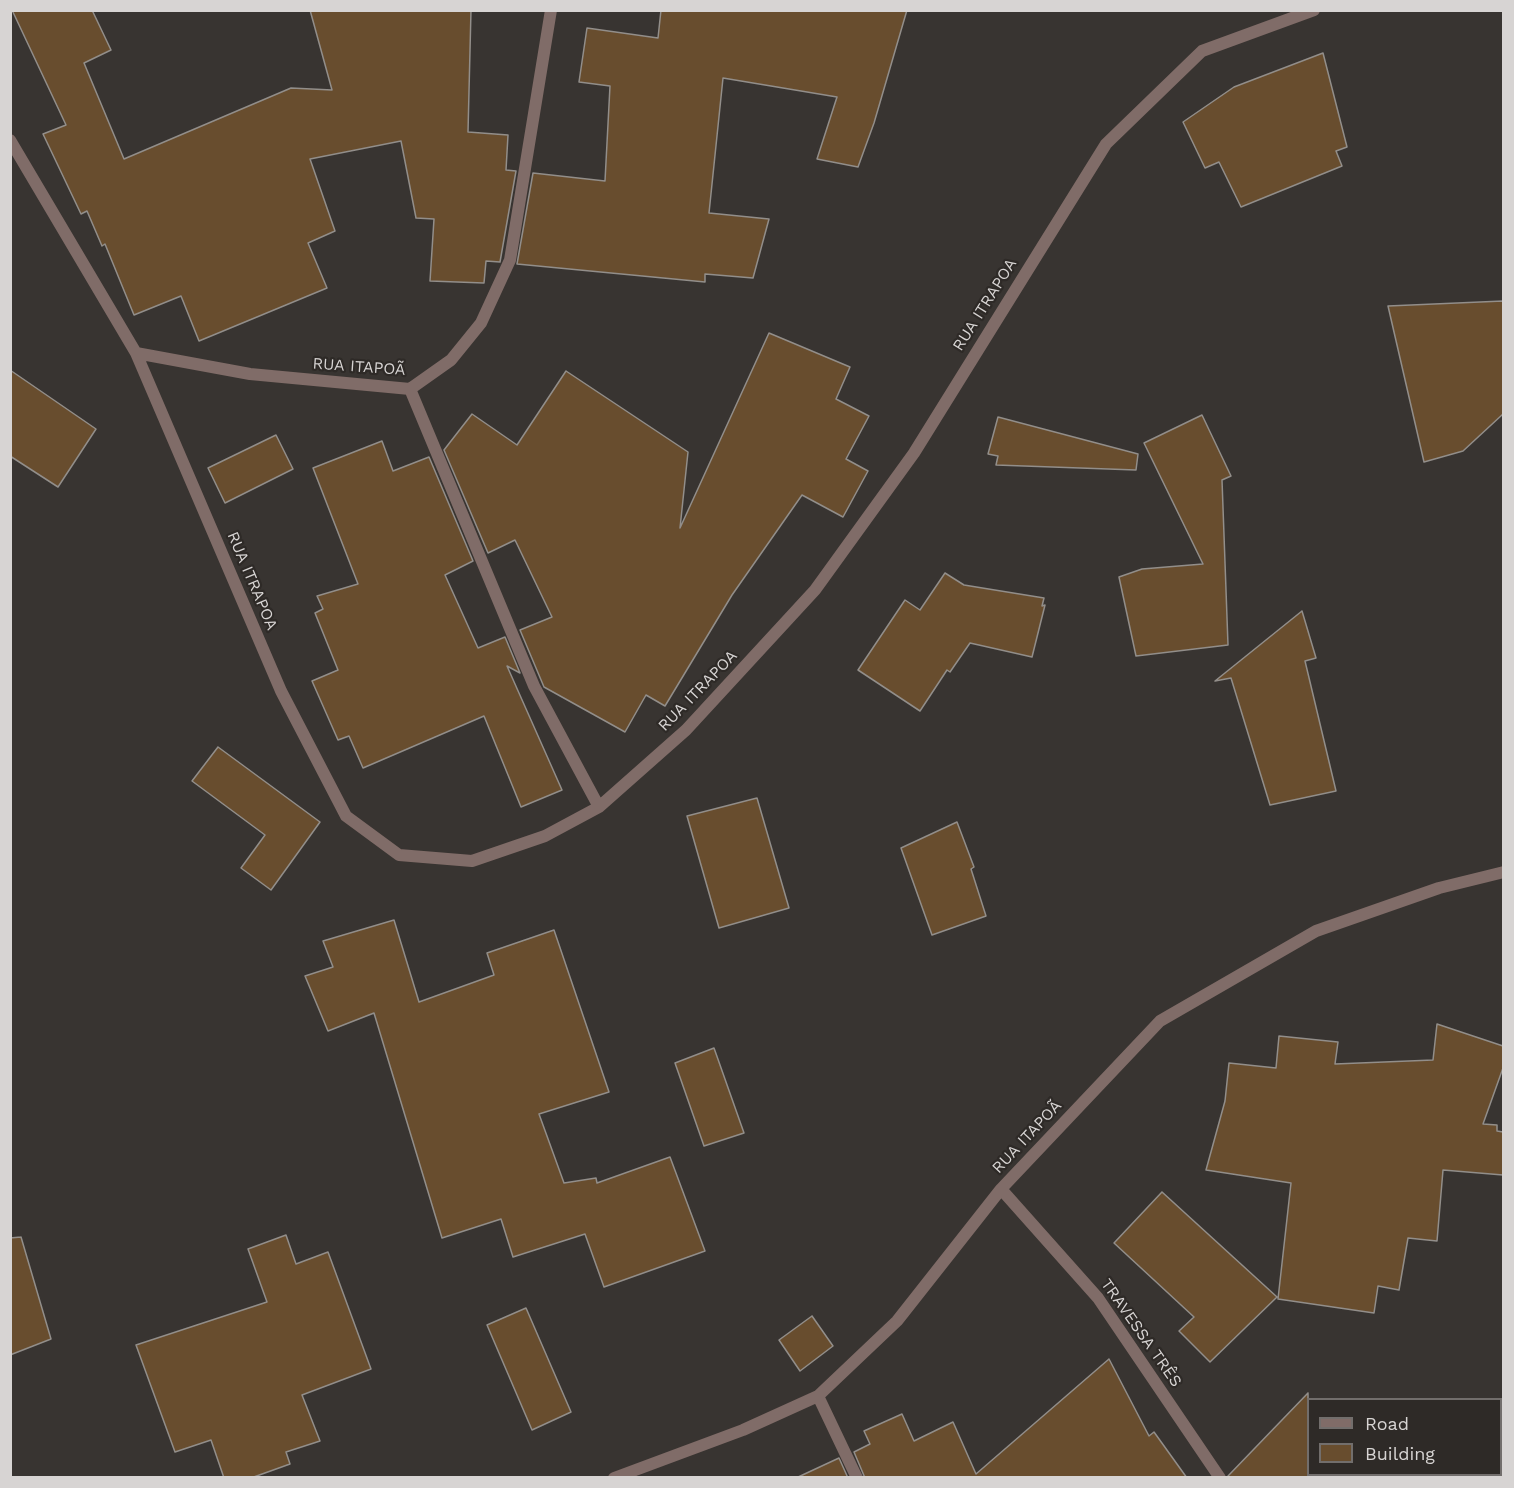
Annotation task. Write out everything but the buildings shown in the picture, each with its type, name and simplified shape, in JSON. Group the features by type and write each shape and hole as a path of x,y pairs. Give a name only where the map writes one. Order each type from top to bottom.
{"street":[{"name":"RUA ITAPOÃ","path":"136,353 250,375 410,389 452,360 481,323 510,260 551,10"},
{"name":"RUA ITRAPOA","path":"136,353 281,691 346,816 399,855 471,861 545,836 599,807 686,730 815,590 914,453 1106,144 1202,51 1314,10"},
{"path":"10,140 136,353"},
{"path":"410,389 534,686 599,807"},
{"name":"RUA ITAPOÃ","path":"614,1478 743,1430 818,1396 897,1322 1001,1189 1160,1021 1316,931 1439,888 1503,872"},
{"name":"TRAVESSA TRÊS","path":"1001,1189 1098,1298 1220,1478"},
{"path":"818,1396 857,1478"}]}
